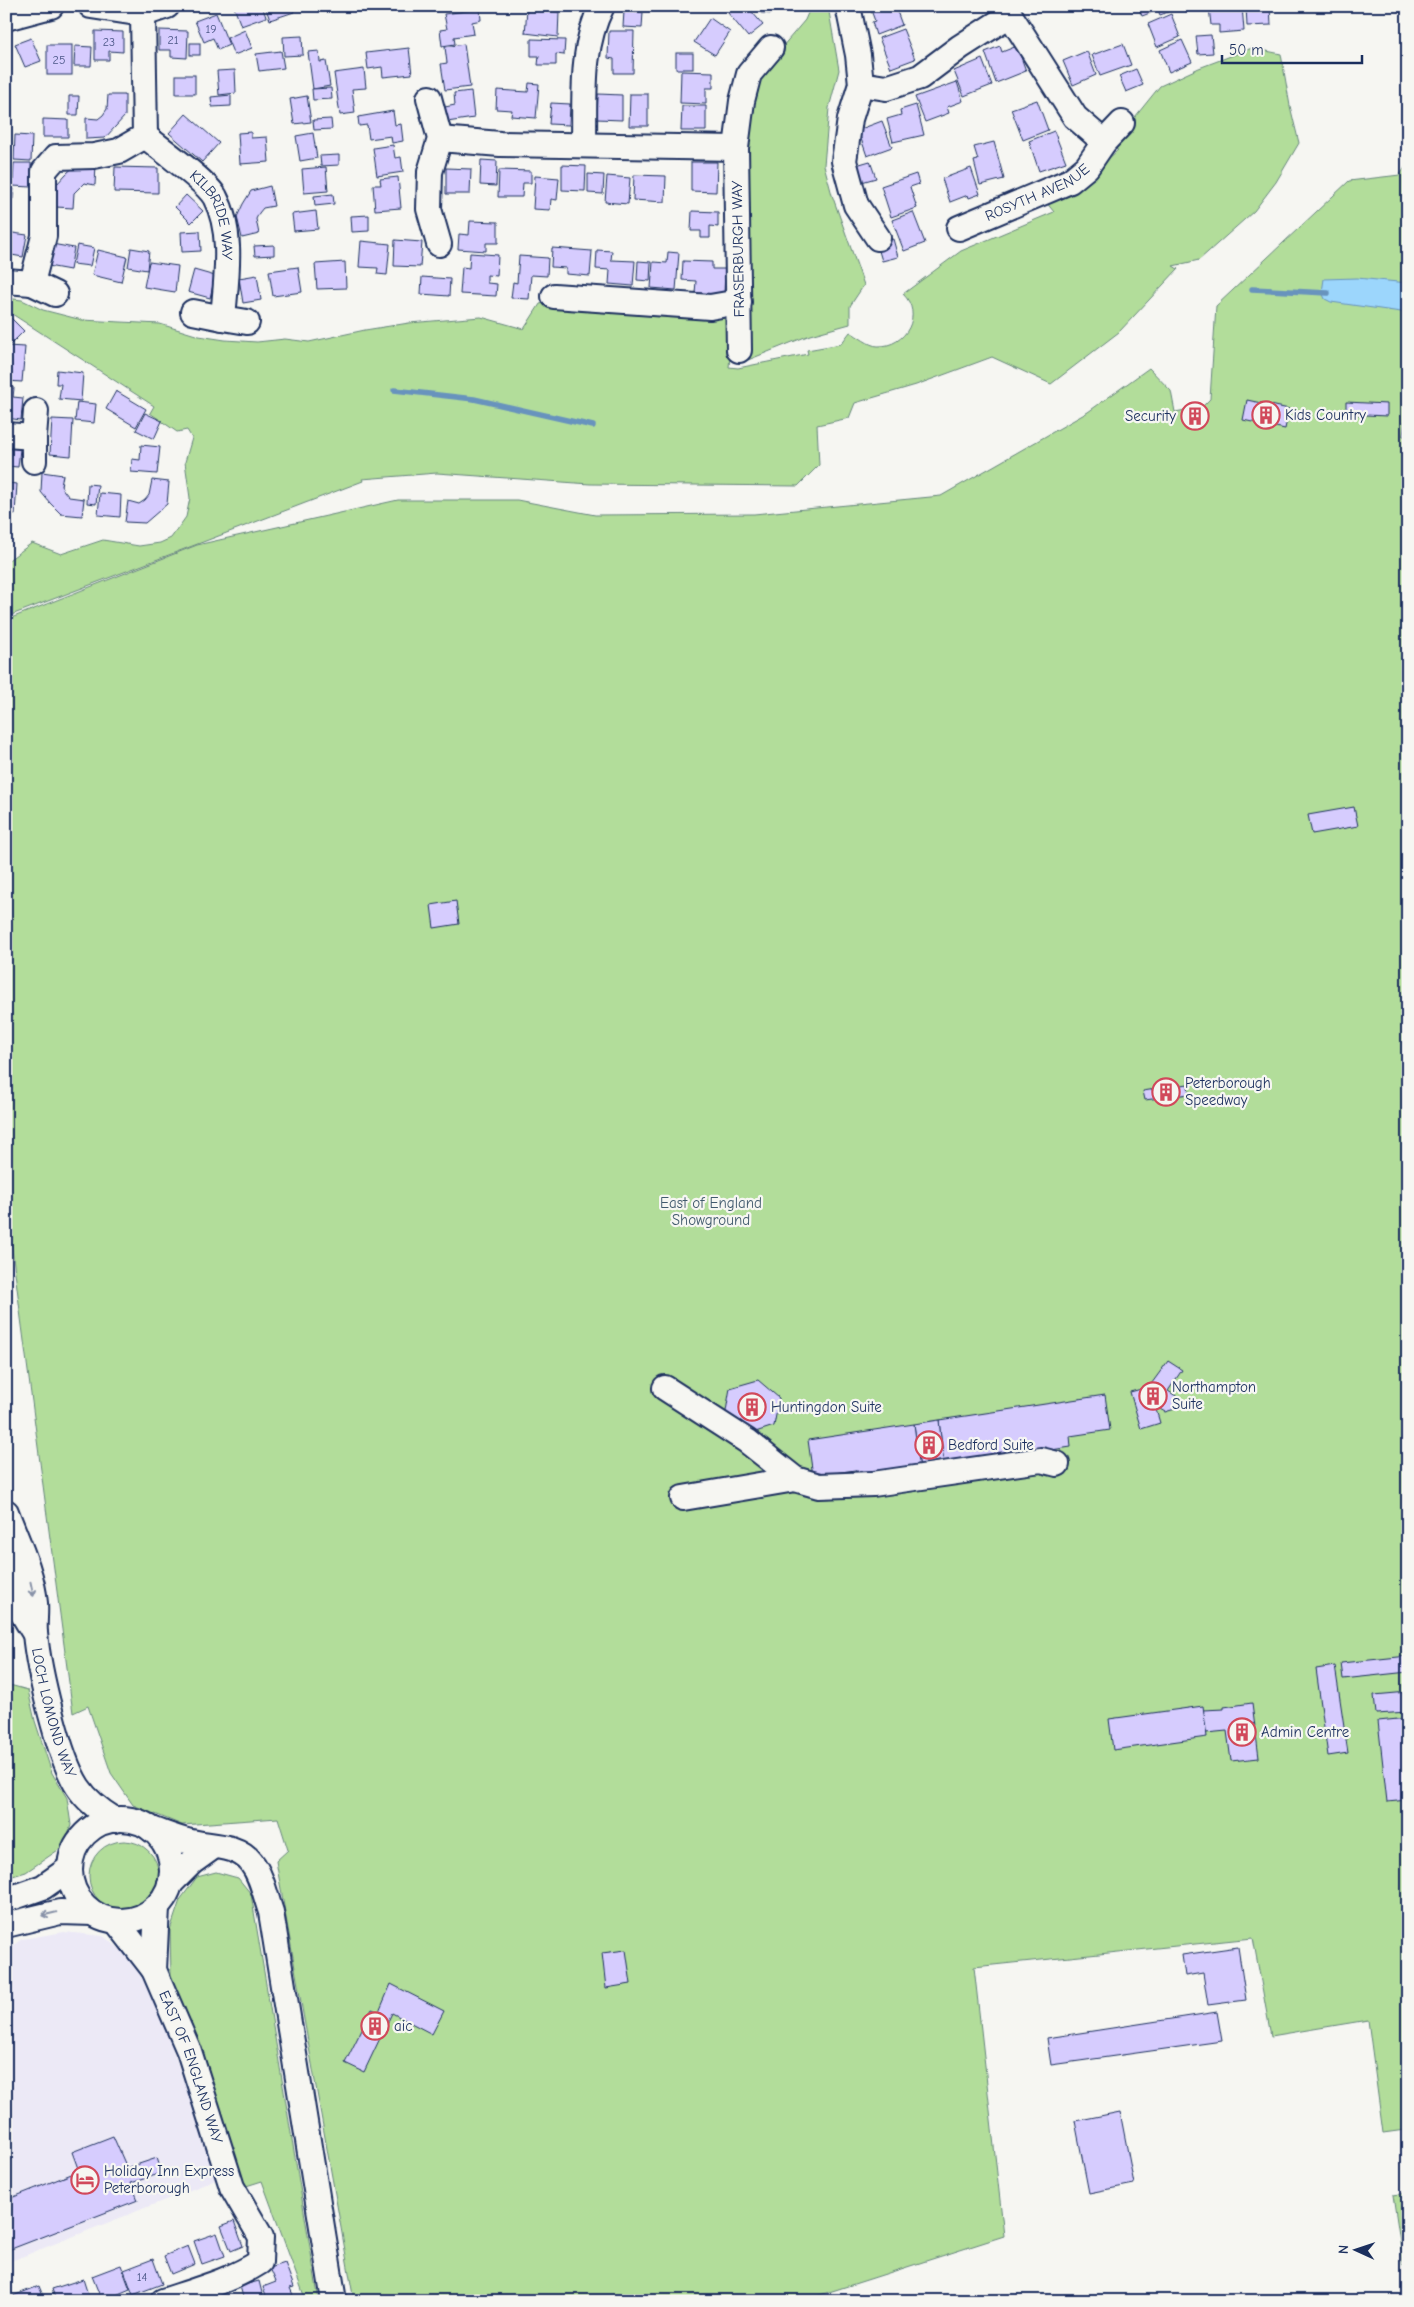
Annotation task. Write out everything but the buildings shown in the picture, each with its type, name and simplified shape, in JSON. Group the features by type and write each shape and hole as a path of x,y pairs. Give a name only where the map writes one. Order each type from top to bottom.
{"street":[{"path":"6,18 51,6"},
{"path":"91,6 143,14 167,6"},
{"path":"584,145 586,54 592,25 602,6"},
{"path":"848,6 858,55 860,84 850,119 844,161 856,205 878,238"},
{"path":"860,84 886,88 920,77 1009,11 1076,117 1092,134 1104,142"},
{"path":"32,283 44,236 44,171 56,157 94,156 119,151 145,136 143,14"},
{"name":"FRASERBURGH WAY","path":"739,350 736,148 742,101 749,74 745,62 771,48"},
{"path":"429,98 440,139 430,172 429,209 439,244"},
{"name":"ROSYTH AVENUE","path":"959,228 1070,181 1087,166 1104,142 1122,123"},
{"name":"KILBRIDE WAY","path":"145,136 191,173 214,196 226,227 227,277 222,318"},
{"path":"440,139 500,144 736,148"},
{"path":"6,281 32,283 55,294"},
{"path":"554,296 710,308 739,302"},
{"path":"194,312 247,322"},
{"path":"6,435 34,449 36,412"},
{"path":"665,1388 747,1441 794,1479 819,1486 873,1484 1041,1460 1057,1464"},
{"path":"683,1498 794,1479"},
{"name":"LOCH LOMOND WAY","path":"6,1512 28,1568 35,1603 35,1634 57,1734 79,1788 81,1839"},
{"name":"LOCH LOMOND WAY","path":"79,1788 101,1811 115,1820"},
{"path":"93,1913 80,1901 72,1886 70,1868 73,1853 81,1839 90,1830 102,1823 115,1820 129,1820 186,1841 227,1848 242,1853 251,1862 260,1879 271,1912 334,2301"},
{"path":"6,1925 60,1912 93,1913 116,1921 131,1920 145,1916 165,1896 170,1884 172,1869 169,1854 162,1840 151,1829"},
{"path":"170,1884 192,1862 213,1847"},
{"path":"6,1900 43,1887 70,1868"},
{"name":"EAST OF ENGLAND WAY","path":"154,1970 157,1906"},
{"name":"EAST OF ENGLAND WAY","path":"116,1921 154,1970 189,2051 232,2187 260,2237 260,2262 244,2272 223,2292 162,2301"}],"shaded area":[{"path":"64,1932 103,1936 135,1960 158,2007 218,2179 6,2263 6,1950 22,1939"}],"green space":[{"path":"811,6 828,6 839,70 829,108 824,165 832,195 864,285 850,306 850,324 810,335 748,360 746,114 753,81 805,20"},
{"path":"1252,48 1281,54 1299,143 1276,182 1254,211 1199,260 1173,266 1178,269 1119,332 1051,384 992,357 916,385 855,403 849,418 817,425 819,465 798,486 590,484 437,473 362,479 363,481 6,617 6,562 32,543 61,554 103,540 139,546 160,543 171,538 186,517 190,498 185,462 192,438 187,430 177,432 150,413 154,406 9,312 6,309 6,298 22,300 43,310 82,320 160,324 199,336 257,342 285,339 309,342 409,323 481,317 524,329 540,304 553,301 717,305 732,333 729,367 738,368 808,354 807,350 841,344 850,332 871,344 878,346 888,345 904,335 912,320 909,302 903,294 961,251 1054,212 1046,202 1087,178 1118,150 1114,149 1135,117 1160,86 1199,68"},
{"name":"East of England Showground","path":"1408,163 1408,2147 1405,2130 1383,2133 1368,2020 1271,2036 1253,1938 974,1967 1004,2236 801,2301 354,2301 276,1861 288,1850 278,1818 182,1825 133,1805 111,1773 88,1706 73,1713 11,1242 6,1218 6,620 197,545 398,500 517,500 595,515 754,514 941,496 1088,412 1149,368 1171,391 1175,412 1202,407 1210,399 1216,306 1349,181 1400,175"},
{"path":"6,1684 28,1690 35,1721 52,1773 67,1798 71,1825 64,1846 26,1872 6,1878"},
{"path":"124,1841 137,1844 149,1851 156,1863 159,1876 156,1889 149,1901 137,1908 124,1911 111,1908 99,1901 92,1889 89,1876 92,1863 99,1851 111,1844"},
{"path":"216,1872 238,1878 251,1894 319,2301 306,2301 262,2181 243,2187 171,1977 170,1930 180,1900 197,1877"},
{"path":"1408,2193 1408,2295 1393,2195"}],"water":[{"path":"1357,278 1408,283 1408,313 1331,302 1325,299 1322,292 1324,279"}],"waterway":[{"path":"1252,289 1328,293"},
{"path":"394,390 474,399 593,426"}],"place":[{"name":"Kids Country","path":"1266,415"},
{"name":"Security","path":"1195,416"},
{"name":"Peterborough Speedway","path":"1166,1092"},
{"name":"Northampton Suite","path":"1153,1396"},
{"name":"Huntingdon Suite","path":"752,1407"},
{"name":"Bedford Suite","path":"929,1445"},
{"name":"Admin Centre","path":"1242,1732"},
{"name":"aic","path":"375,2026"},
{"name":"Holiday Inn Express Peterborough","path":"85,2180"}]}
